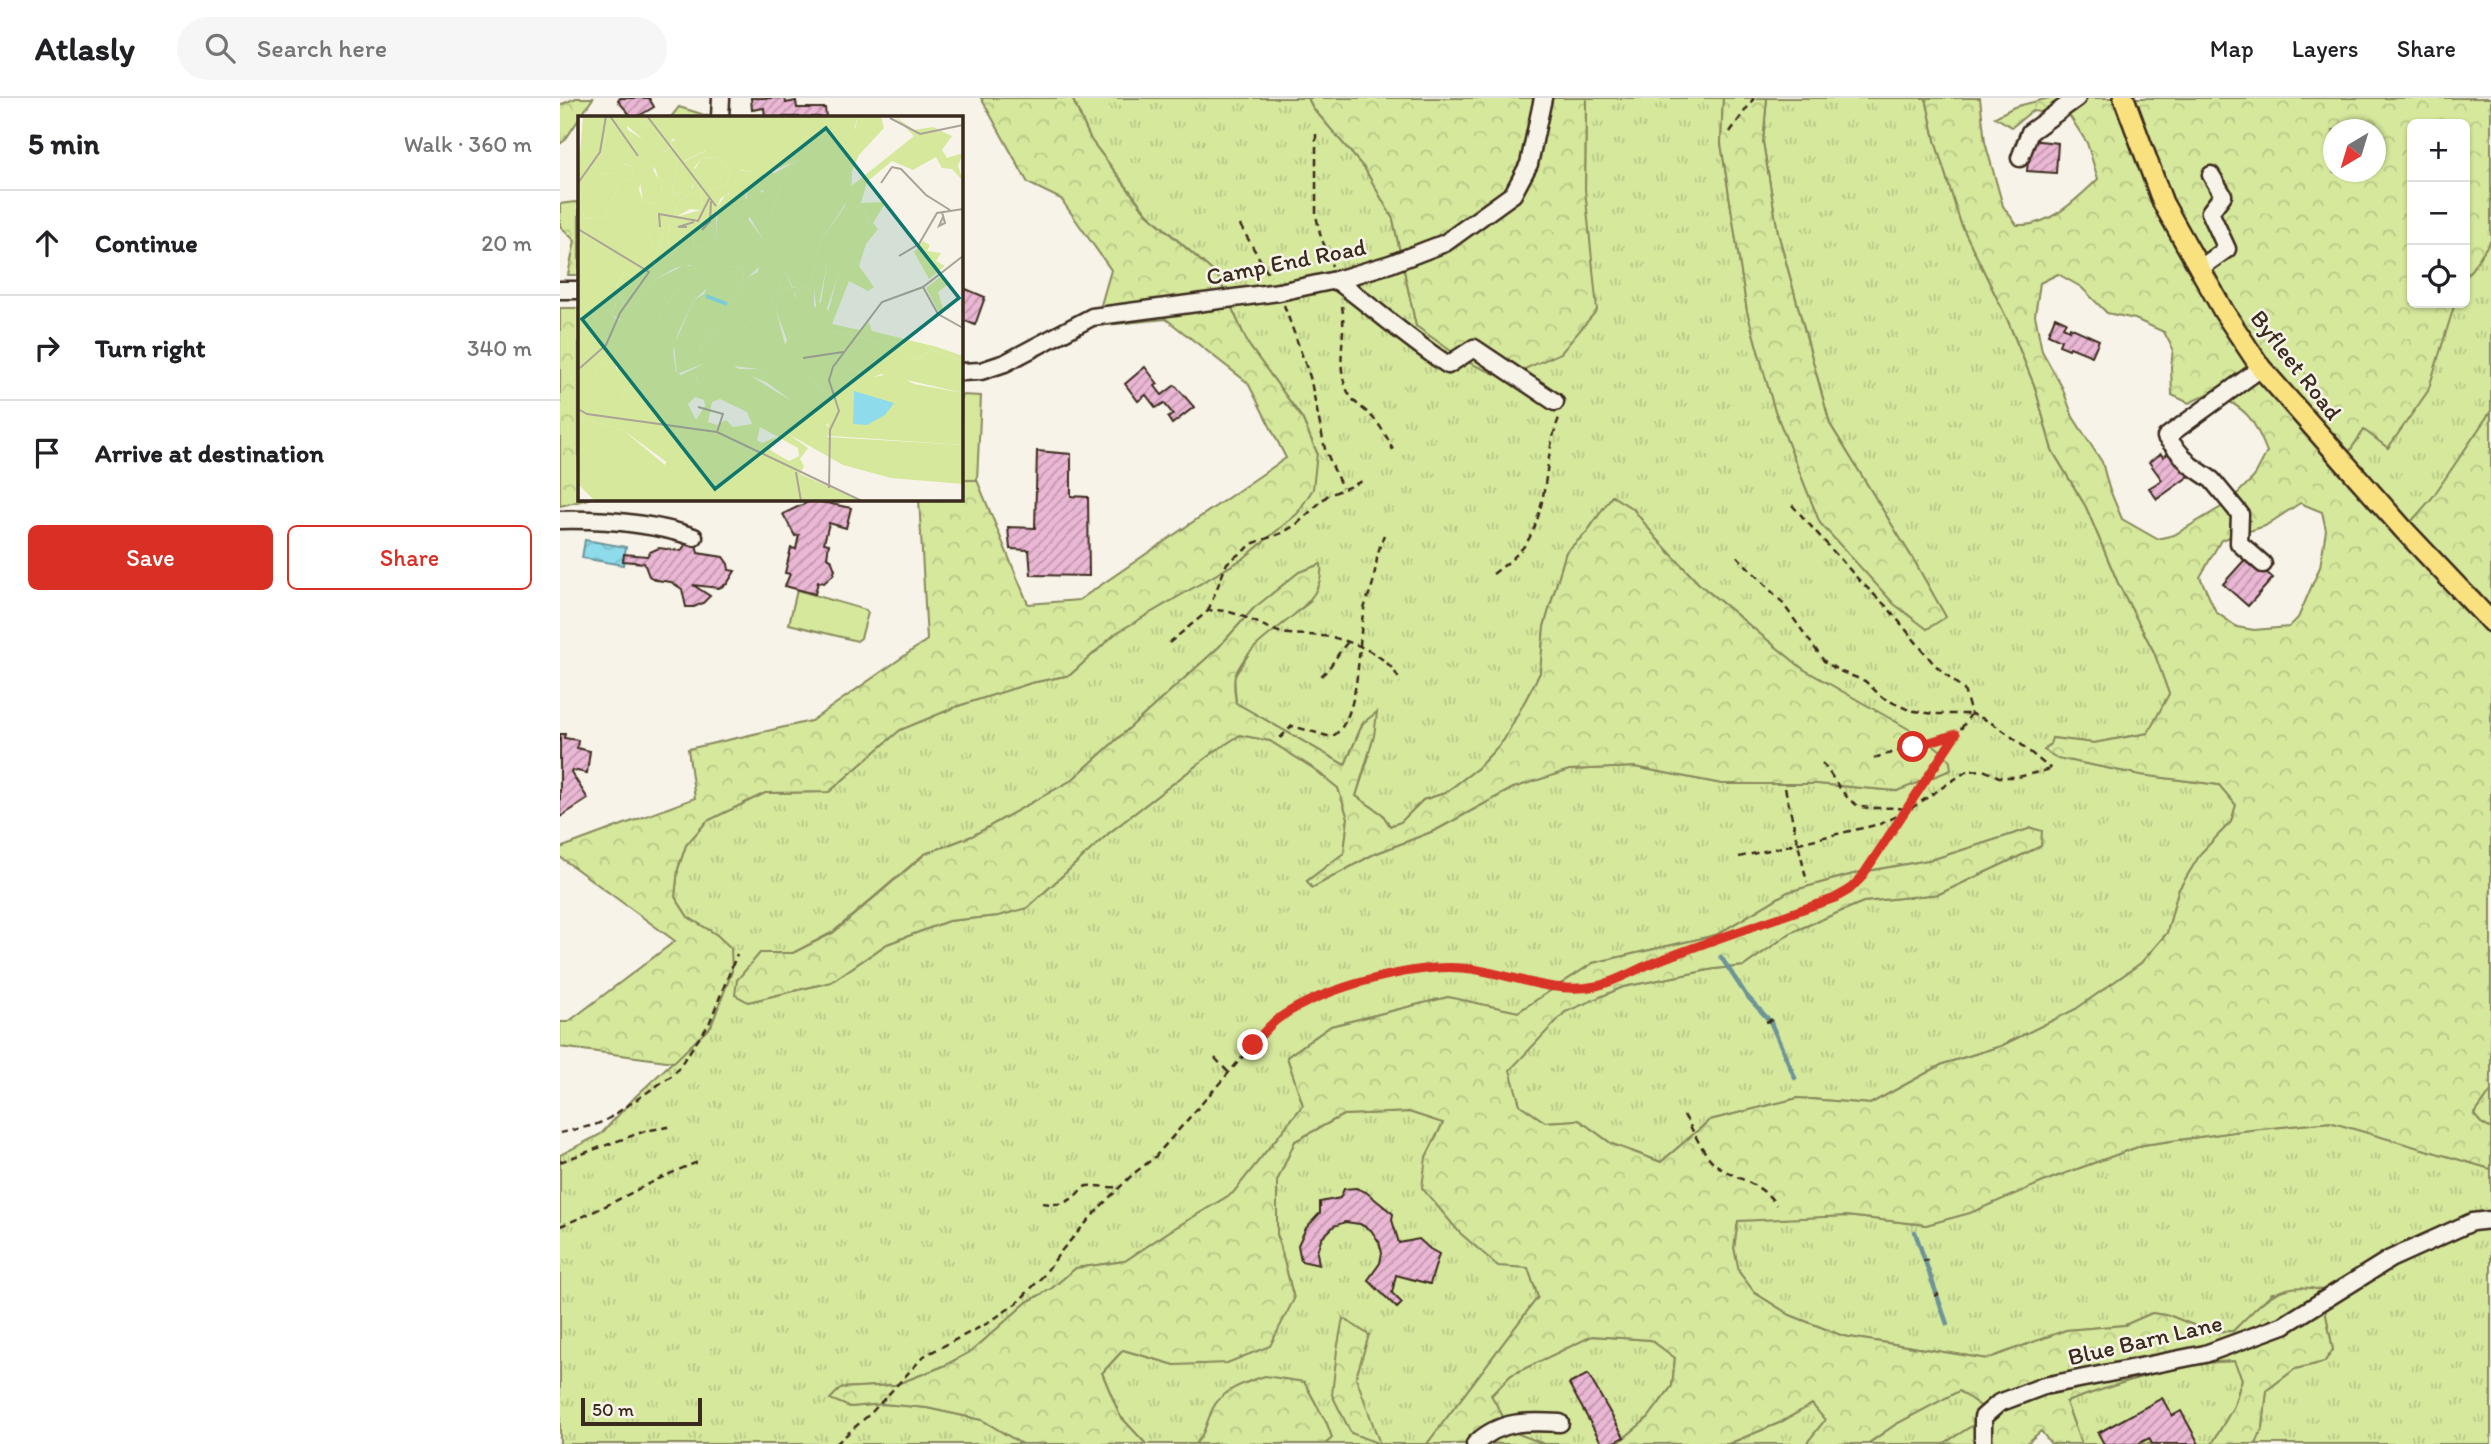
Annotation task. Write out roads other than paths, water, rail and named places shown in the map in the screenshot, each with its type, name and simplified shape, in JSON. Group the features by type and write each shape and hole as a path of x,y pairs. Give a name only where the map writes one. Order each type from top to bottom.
{"main road":[{"name":"Byfleet Road","path":"2124,98 2163,203 2199,269 2260,368 2404,530 2491,622"}],"street":[{"path":"720,116 721,98"},
{"name":"Camp End Road","path":"962,372 981,371 1004,363 1093,317 1279,292 1336,280 1390,264 1445,243 1513,194 1529,163 1543,98"},
{"path":"2020,158 2030,132 2044,119 2077,98"},
{"path":"2199,269 2227,249 2210,212 2222,195 2211,176"},
{"path":"1336,280 1448,365 1474,348 1558,408"},
{"path":"560,290 578,290"},
{"path":"2260,368 2166,437 2190,465 2212,481 2240,514 2239,543 2263,564"},
{"path":"560,520 601,520 666,528 694,537"},
{"name":"Blue Barn Lane","path":"1983,1444 1983,1417 1999,1403 2044,1386 2206,1354 2284,1325 2390,1259 2472,1222 2491,1220"},
{"path":"1475,1444 1486,1433 1525,1421 1560,1423"}],"water":[{"path":"585,540 626,547 623,565 582,558"}],"waterway":[{"path":"1721,957 1746,995 1770,1021 1795,1078"},
{"path":"1915,1232 1947,1324"}]}
